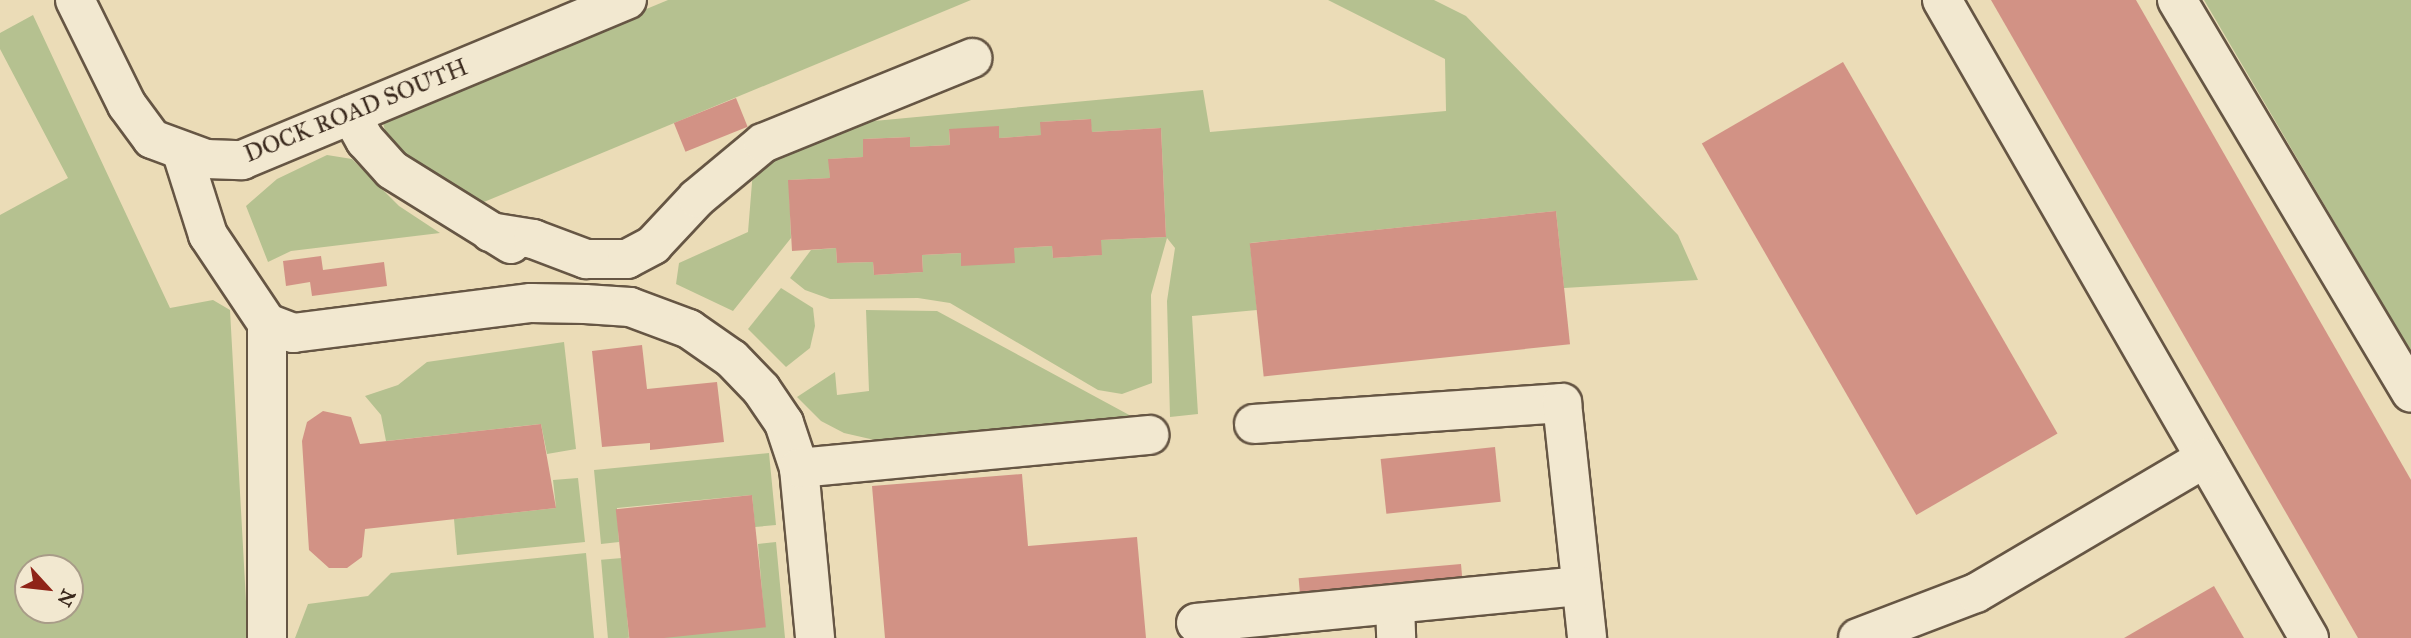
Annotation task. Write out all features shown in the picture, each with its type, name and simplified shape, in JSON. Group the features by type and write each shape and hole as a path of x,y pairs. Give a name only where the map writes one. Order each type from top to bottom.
{"street":[{"name":"DOCK ROAD SOUTH","path":"75,0 127,105 152,139 182,153 242,160 627,0"},
{"path":"1942,0 2309,638"},
{"path":"2177,0 2411,392"},
{"path":"490,232 533,239 586,258 627,259 653,245 697,198 763,143 972,58"},
{"path":"351,115 365,140 392,170 490,232 631,307 689,329 732,359 761,389 784,423 799,468 815,638"},
{"path":"182,153 208,235 267,323 267,638"},
{"path":"267,323 293,333 531,303 631,307"},
{"path":"1254,424 1562,403 1587,638"},
{"path":"799,468 1149,435"},
{"path":"1858,638 1976,593 2205,458"},
{"path":"1196,623 1396,621 1581,586"}],"green space":[{"path":"668,0 971,0 479,204 409,166 388,142 382,119"},
{"path":"1328,0 1434,0 1466,16 1678,235 1698,280 1564,288 1556,211 1250,243 1257,310 1192,316 1198,414 1170,417 1167,301 1175,248 1167,238 1151,295 1152,383 1122,394 1098,390 950,303 918,298 830,299 805,290 790,278 811,250 836,248 837,263 873,262 874,275 923,272 922,255 961,253 961,265 1014,248 1052,246 1053,258 1101,255 1101,240 1166,237 1161,128 1092,132 1090,119 1041,122 1041,135 999,138 999,127 949,130 950,145 910,147 909,137 863,139 863,157 829,159 830,178 789,180 791,238 733,311 676,284 679,263 748,232 754,158 874,121 1203,90 1210,132 1446,111 1445,59"},
{"path":"2204,0 2411,0 2411,352"},
{"path":"33,15 170,308 213,300 230,310 248,638 0,638 0,215 68,178 0,49 0,33"},
{"path":"327,155 352,159 399,206 440,233 291,251 268,262 246,206 277,179"},
{"path":"781,288 813,308 815,326 810,348 786,367 748,329"},
{"path":"866,310 937,311 1144,423 879,441 844,433 821,421 797,397 835,372 837,395 869,391"},
{"path":"564,342 576,449 547,454 541,424 386,441 381,415 365,396 398,385 427,362"},
{"path":"769,453 776,525 755,527 752,495 617,508 619,542 601,544 594,470"},
{"path":"578,478 585,542 457,555 454,519 556,508 553,480"},
{"path":"776,542 785,638 646,638 765,627 758,544"},
{"path":"586,553 594,638 295,638 308,604 368,596 391,573"},
{"path":"622,558 629,638 608,638 601,560"}],"building":[{"path":"1991,0 2136,0 2411,480 2411,638 2358,638"},
{"path":"1843,62 2058,434 1916,515 1702,144"},
{"path":"736,98 748,127 685,152 674,123"},
{"path":"1091,119 1092,132 1161,128 1166,237 1101,240 1102,255 1053,258 1052,246 1014,248 1015,263 961,266 961,253 922,255 923,272 874,275 873,262 837,263 836,248 792,251 788,180 830,178 828,159 863,157 863,139 910,137 910,147 950,145 949,129 999,126 999,138 1041,135 1040,122"},
{"path":"1556,211 1570,344 1264,376 1250,243"},
{"path":"321,256 323,270 384,262 387,286 312,296 310,282 286,286 283,261"},
{"path":"642,345 647,389 717,382 724,442 650,450 650,443 602,447 592,351"},
{"path":"323,411 351,417 360,444 541,424 556,508 365,529 362,557 347,568 329,568 309,550 302,441 307,422"},
{"path":"1495,447 1501,502 1386,514 1381,459"},
{"path":"1022,474 1028,546 1137,537 1146,638 885,638 872,486"},
{"path":"752,495 766,627 664,638 629,638 616,509"},
{"path":"1461,564 1463,587 1301,601 1299,578"},
{"path":"2214,586 2244,638 2124,638"}]}
